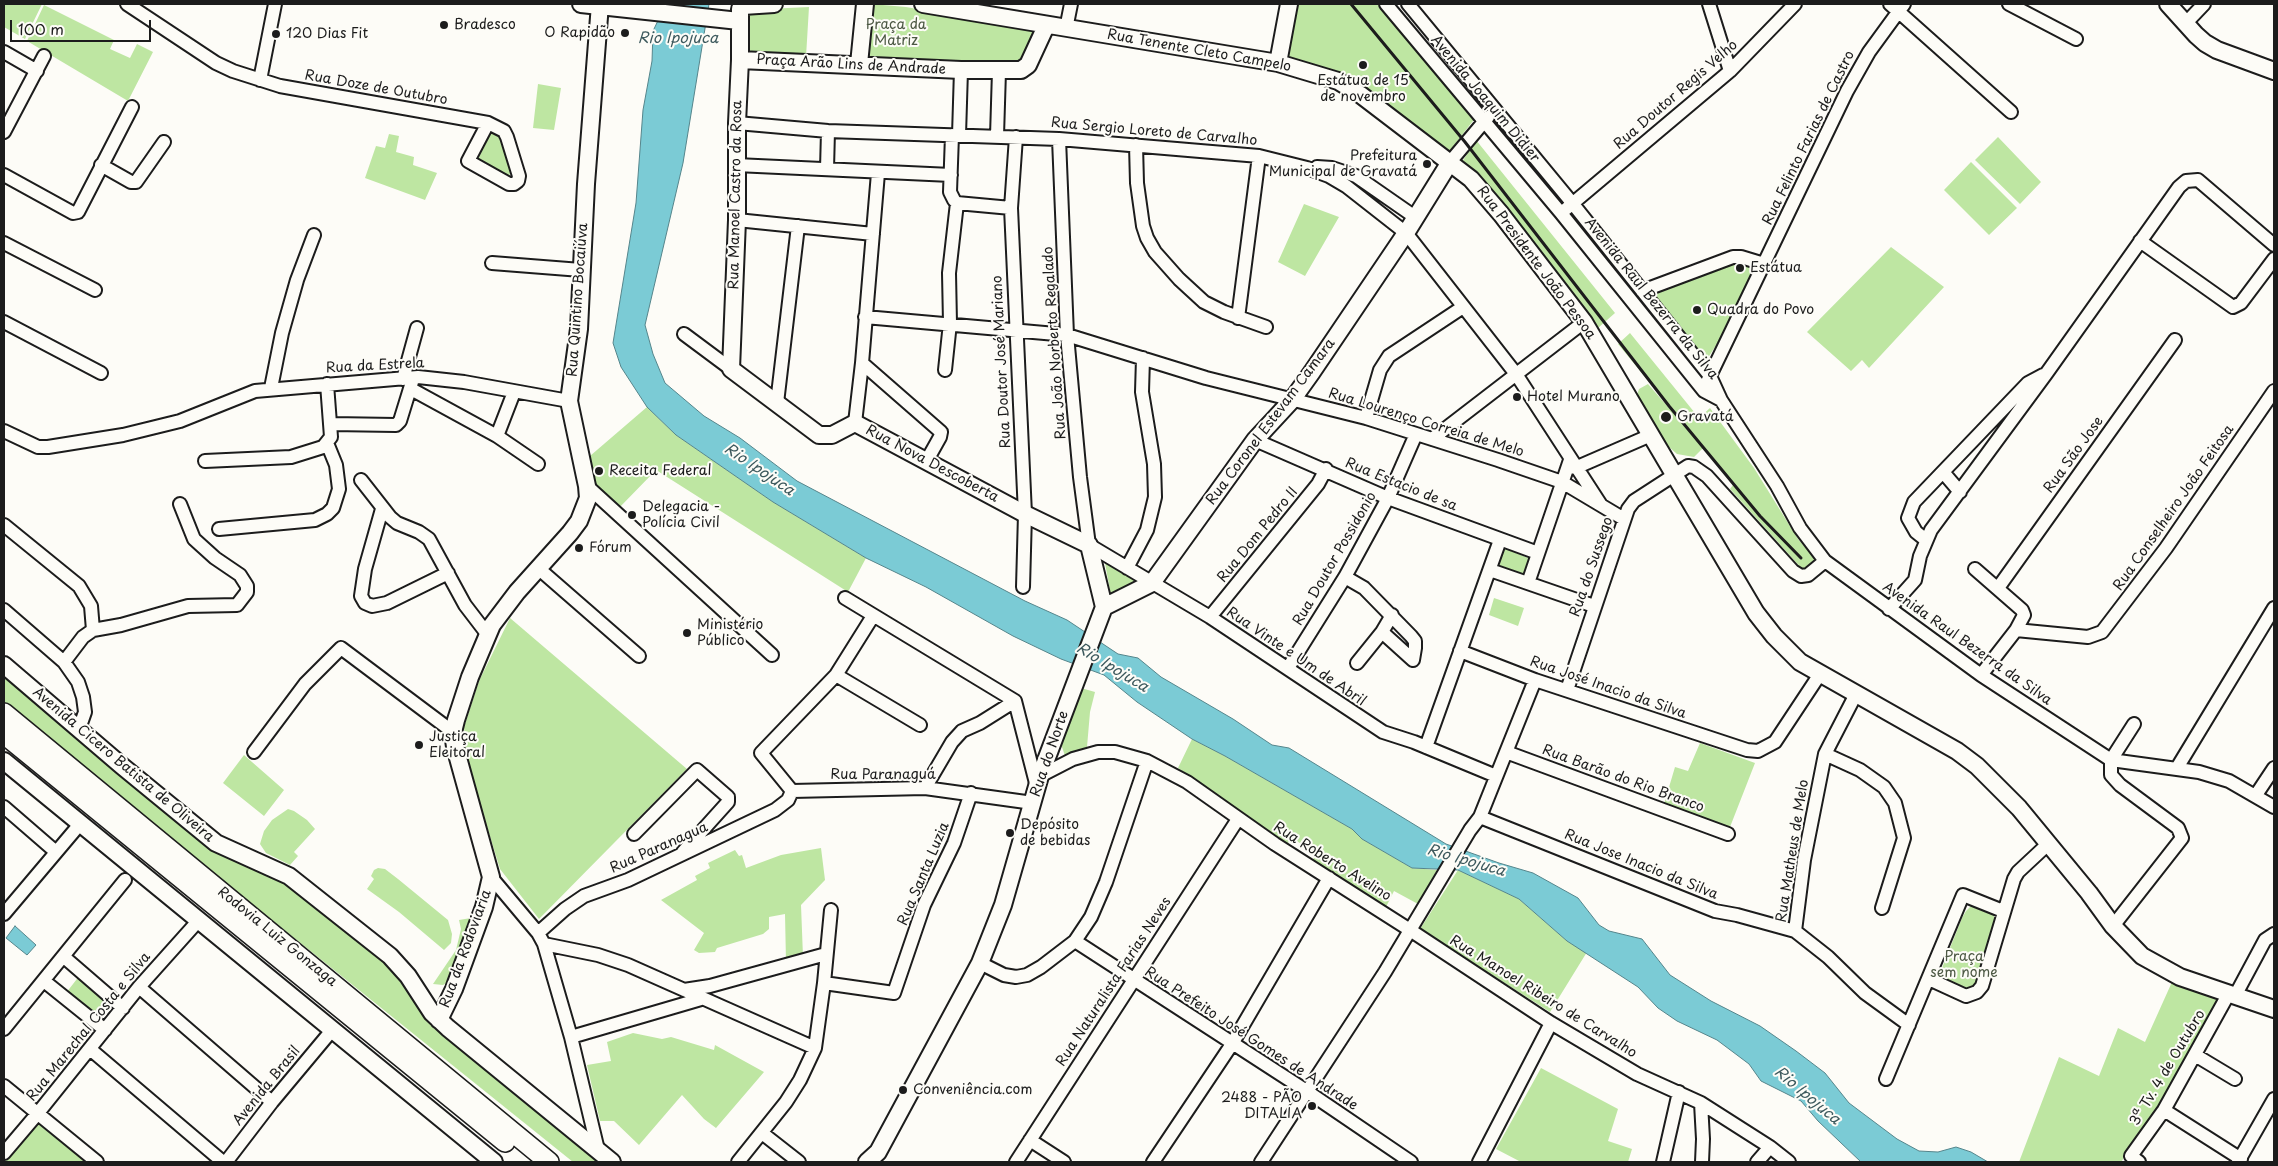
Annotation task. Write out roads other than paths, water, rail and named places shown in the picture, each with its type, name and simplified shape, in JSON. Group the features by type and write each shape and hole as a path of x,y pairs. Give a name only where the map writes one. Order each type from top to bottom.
{"highway":[{"name":"Rodovia Luiz Gonzaga","path":"4,713 549,1162"},
{"name":"Rodovia Luiz Gonzaga","path":"4,734 530,1162"}],"main road":[{"path":"581,4 733,21 742,7 774,4"},
{"path":"859,64 866,4"},
{"name":"Rua Tenente Cleto Campelo","path":"923,4 978,8 1046,26 1278,64 1338,81 1362,95 1450,162"},
{"path":"1278,64 1289,4"},
{"path":"2168,4 2196,35 2217,50 2274,71"},
{"name":"Rua Quintino Bocaiúva","path":"491,877 455,747 453,732 470,677 488,635 502,612 579,521 586,507 588,486 569,400 579,329 581,270 600,5"},
{"name":"Rua Manoel Castro da Rosa","path":"731,369 737,220 736,165 740,60 733,21"},
{"name":"Praça Arão Lins de Andrade","path":"740,60 999,71 1025,68 1046,26"},
{"name":"Rua Coronel Estevam Camara","path":"1104,607 1152,583 1255,440 1292,400 1406,233 1450,162"},
{"name":"Rua Presidente João Pessoa","path":"1450,162 1472,179 1584,322 1756,613 1774,636 1800,662 1965,756 1995,783 2089,893 2113,926 2133,948 2150,961 2180,977 2274,1009"},
{"name":"Rua Nova Descoberta","path":"731,369 819,435 832,435 855,423 1025,514 1089,545"},
{"path":"1089,545 1104,607"},
{"name":"Rua do Norte","path":"874,1159 980,963 1003,905 1037,789 1104,607"},
{"name":"Avenida Cicero Batista de Oliveira","path":"4,665 216,843 289,876 362,933 398,964 439,1020 612,1162"},
{"path":"4,761 494,1162"},
{"name":"Rua da Rodoviaria","path":"439,1020 454,989 484,906 491,877"}],"street":[{"name":"Rua Doze de Outubro","path":"127,4 216,63 232,71 280,86 488,123 504,131 507,137 520,176 514,184 509,184 468,161 488,123"},
{"path":"260,80 275,4"},
{"path":"1066,28 1071,4"},
{"name":"Avenida Joaquim Didier","path":"1386,4 1561,213"},
{"name":"Avenida Joaquim Didier","path":"1408,4 1573,204"},
{"path":"1709,4 1730,70"},
{"name":"Rua Doutor Regis Velho","path":"1561,213 1730,70 1795,4"},
{"path":"2009,4 2076,40"},
{"path":"2185,24 2204,4"},
{"path":"1898,6 2011,112"},
{"name":"Rua Felinto Farias de Castro","path":"1704,391 1847,91 1898,6"},
{"path":"1421,46 1434,35"},
{"path":"4,52 37,71"},
{"path":"4,129 44,56"},
{"path":"945,370 950,323 949,273 957,203 950,192 961,70"},
{"path":"997,136 999,71"},
{"path":"4,175 76,212 80,210 101,165 132,108"},
{"path":"1450,162 1483,121 1495,110"},
{"name":"Rua Sergio Loreto de Carvalho","path":"737,124 828,131 997,136 1136,145 1259,156 1307,168 1329,176 1346,186 1406,233 1516,374 1600,505"},
{"path":"827,169 828,131"},
{"name":"Rua Doutor José Mariano","path":"1016,137 1011,208 1025,514 1023,587"},
{"name":"Rua João Norberto Regalado","path":"1059,139 1067,335 1080,477 1089,545"},
{"path":"101,165 131,182 136,182 164,142"},
{"path":"1136,145 1137,183 1145,232 1150,245 1171,270 1204,302 1238,318 1266,327"},
{"path":"1238,318 1259,156"},
{"path":"736,165 951,175"},
{"name":"Rua Sergio Loreto de Carvalho","path":"1307,168 1332,168 1356,176 1415,217"},
{"path":"855,423 878,172"},
{"path":"1889,609 1914,580 1926,540 2179,187 2186,181 2198,180 2274,246"},
{"path":"957,203 1011,208"},
{"name":"Avenida Raul Bezerra da Silva","path":"1573,204 1710,376 1721,400 1777,486 1800,528 1825,561 1981,675 2111,760 2199,772 2229,781 2274,807"},
{"name":"Avenida Raul Bezerra da Silva","path":"1561,213 1704,391 1721,400"},
{"path":"737,220 873,234"},
{"path":"777,403 798,226"},
{"path":"271,388 282,333 296,280 314,235"},
{"path":"2140,241 2228,306 2234,307 2241,304 2274,259"},
{"path":"4,243 95,290"},
{"path":"1642,291 1733,257 1741,257 1764,264"},
{"path":"492,263 581,270"},
{"path":"1614,278 1625,270"},
{"path":"1366,418 1380,370 1389,356 1463,307"},
{"name":"Rua Lourenço Correia de Melo","path":"865,317 950,323 1067,335 1206,378 1366,418 1432,439 1562,482 1624,519"},
{"path":"4,322 101,373"},
{"path":"1432,439 1584,322"},
{"path":"331,424 396,425 400,421 409,382 417,328"},
{"path":"1663,340 1674,331"},
{"path":"684,334 731,369"},
{"name":"Rua São Jose","path":"1998,588 2175,340"},
{"path":"1127,568 1147,530 1155,497 1154,464 1142,392 1143,358"},
{"path":"862,363 939,429 942,434 926,462"},
{"path":"1926,540 1916,532 1908,518 1914,502 2028,383 2046,374"},
{"path":"409,382 497,436 538,464"},
{"name":"Rua da Estrela","path":"4,432 38,447 65,445 123,435 180,421 250,392 271,388 327,384 464,382 569,400"},
{"path":"205,461 291,457 316,450 327,443 331,437 327,384"},
{"name":"Rua Conselheiro João Feitosa","path":"2016,630 2094,636 2108,626 2137,588 2274,391"},
{"path":"497,436 514,392"},
{"name":"Rua Doutor Possidonio","path":"1288,668 1345,577 1388,498 1416,434"},
{"path":"1528,583 1562,482 1572,464 1651,434"},
{"name":"Rua Estacio de sa","path":"1255,440 1326,469 1388,498 1538,553"},
{"path":"219,529 315,520 327,514 333,508 339,489 336,465 327,443"},
{"path":"1674,474 1688,466 1694,467 1707,476 1793,571 1801,576 1808,575 1825,561"},
{"name":"Rua Dom Pedro II","path":"1210,616 1318,484 1326,469"},
{"path":"1942,472 1960,492"},
{"name":"Rua do Sussego","path":"1567,690 1624,519 1634,501 1674,474"},
{"path":"361,480 382,509 397,523 425,536 436,550 465,605 488,635"},
{"path":"588,486 772,655"},
{"path":"64,662 83,638 93,630 120,625 188,606 230,606 242,602 247,592 244,580 194,539 180,504"},
{"path":"382,509 365,569 361,596 365,603 372,606 387,603 448,573"},
{"path":"4,525 80,586 91,606 93,630"},
{"path":"1426,747 1500,540"},
{"name":"Rua Vinte e Um de Abril","path":"1089,545 1210,616 1383,732 1426,747 1496,776"},
{"path":"538,568 638,656"},
{"path":"1974,569 2022,610 2023,619 1981,675"},
{"path":"1490,570 1594,606"},
{"path":"1345,577 1364,588 1415,641 1413,660 1382,632"},
{"path":"845,598 1015,701 1037,789"},
{"path":"2176,768 2274,608"},
{"path":"4,610 64,662 78,682 85,712 79,729"},
{"path":"1357,663 1382,632 1392,615"},
{"path":"792,791 761,753 836,675 873,616"},
{"path":"254,752 305,684 341,648 371,668 453,732"},
{"name":"Rua José Inacio da Silva","path":"1460,651 1535,680 1747,750 1758,751 1775,742 1820,674"},
{"path":"836,675 920,725"},
{"path":"1261,1162 1385,972 1470,830 1480,817 1535,680"},
{"name":"Rua Matheus de Melo","path":"1856,694 1825,754 1804,860 1794,931 1828,957 1865,993 1910,1025"},
{"path":"926,788 944,754 962,731 980,723 1015,701"},
{"path":"2113,926 2180,842 2181,834 2178,828 2115,780 2112,775 2111,760 2134,724"},
{"name":"Rua Roberto Avelino","path":"1037,789 1073,759 1098,752 1115,752 1147,761 1187,782 1238,819 1410,930"},
{"name":"Rua Barão do Rio Branco","path":"1506,752 1728,834"},
{"path":"1825,754 1860,770 1884,787 1896,803 1904,838 1882,908"},
{"path":"980,963 1004,975 1016,977 1041,967 1074,942 1091,917 1106,882 1147,761"},
{"path":"2256,795 2274,768"},
{"path":"634,834 694,771 701,771 728,797 728,802 680,856"},
{"name":"Rua Paranaguá","path":"792,791 926,788 972,793 1037,789"},
{"name":"Rua Paranagua","path":"541,938 565,909 584,896 628,880 775,810 788,800 792,791"},
{"name":"Rua Santa Luzia","path":"824,983 894,993 924,905 960,830 972,793"},
{"path":"6,806 56,852"},
{"name":"Rua Jose Inacio da Silva","path":"1480,817 1715,911 1794,931"},
{"name":"Rua Naturalista Farias Neves","path":"1016,1162 1238,819"},
{"path":"4,914 80,824"},
{"path":"1928,979 1966,996 1977,992 1982,986 2003,911 2018,872 2048,844"},
{"path":"491,877 541,938 571,1037 598,1150"},
{"path":"1153,1162 1232,1044 1329,878"},
{"path":"4,1029 125,880"},
{"path":"1886,1079 1963,895 2003,911"},
{"path":"738,1162 800,1080 815,1048 831,910"},
{"name":"Rua Marechal Costa e Silva","path":"4,1153 140,987 199,920"},
{"name":"Rua Manoel Ribeiro de Carvalho","path":"1410,930 1551,1023 1637,1074 1700,1103 1770,1147 1789,1162"},
{"name":"3ª Tv. 4 de Outubro","path":"2135,1159 2265,940 2274,934"},
{"path":"541,938 614,960 815,1048"},
{"name":"Rua Prefeito José Gomes de Andrade","path":"1074,942 1308,1092 1411,1162"},
{"path":"684,990 710,986 826,954"},
{"path":"64,957 123,1008"},
{"path":"44,981 105,1030"},
{"path":"140,987 272,1102"},
{"path":"571,1037 701,999"},
{"path":"1479,1162 1551,1023"},
{"name":"Avenida Brasil","path":"224,1162 333,1029"},
{"path":"90,1048 224,1162"},
{"path":"2195,1055 2235,1079"},
{"path":"4,1086 97,1162"},
{"path":"1663,1162 1679,1092"},
{"path":"2164,1110 2239,1160 2274,1099"},
{"path":"1700,1103 1703,1138 1702,1162"},
{"path":"762,1132 799,1162"},
{"path":"1030,1140 1064,1162"},
{"path":"1757,1162 1770,1147"}],"water":[{"name":"Rio Ipojuca","path":"666,4 709,4 683,163 645,325 653,354 665,383 704,416 740,438 797,481 1025,601 1067,620 1118,654 1138,658 1161,677 1233,719 1272,745 1289,748 1446,844 1533,873 1578,898 1599,925 1609,931 1642,939 1670,975 1711,1001 1760,1026 1796,1051 1825,1073 1849,1103 1897,1139 1919,1151 1938,1152 1956,1147 1971,1152 1988,1162 1861,1162 1818,1121 1801,1101 1761,1081 1749,1064 1717,1040 1677,1021 1658,1008 1638,987 1567,941 1519,899 1458,870 1412,868 1362,839 1352,829 1192,739 1137,702 1104,675 1061,659 1013,636 926,587 866,558 773,502 676,435 647,407 621,367 613,343 636,203 643,110 652,61 653,31"},
{"path":"15,926 36,945 27,955 6,938"}],"railway":[{"path":"1351,4 1465,142 1669,406 1760,516 1801,558"}],"place":[{"name":"Bradesco","path":"444,25"},
{"name":"O Rapidão","path":"625,33"},
{"name":"120 Dias Fit","path":"276,34"},
{"name":"Estátua de 15 de novembro","path":"1363,65"},
{"name":"Prefeitura Municipal de Gravatá","path":"1427,164"},
{"name":"Estátua","path":"1740,268"},
{"name":"Quadra do Povo","path":"1697,310"},
{"name":"Hotel Murano","path":"1517,397"},
{"name":"Gravatá","path":"1666,417"},
{"name":"Receita Federal","path":"599,471"},
{"name":"Delegacia - Polícia Civil","path":"632,515"},
{"name":"Fórum","path":"579,548"},
{"name":"Ministério Público","path":"687,633"},
{"name":"Justiça Eleitoral","path":"419,745"},
{"name":"Depósito de bebidas","path":"1010,833"},
{"name":"Conveniência.com","path":"903,1090"},
{"name":"2488 - PÃO DITALIA","path":"1312,1106"}],"park label":[{"name":"Praça da Matriz","path":"896,33"},
{"name":"Praça sem nome","path":"1964,966"}]}
